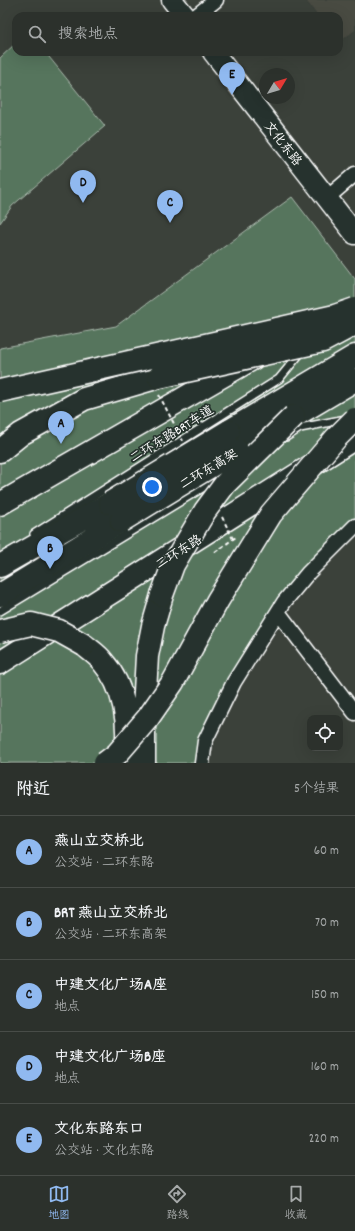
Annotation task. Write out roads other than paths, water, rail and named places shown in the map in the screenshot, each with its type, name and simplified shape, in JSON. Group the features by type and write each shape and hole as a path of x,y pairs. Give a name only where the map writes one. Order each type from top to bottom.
{"highway":[{"path":"0,391 335,316 345,310 355,299"},
{"path":"0,504 345,310"},
{"path":"0,451 22,434 84,399 159,377 323,341 355,324"},
{"name":"二环东高架","path":"0,566 110,503 355,356"},
{"name":"二环东高架","path":"0,595 355,380"},
{"path":"144,763 144,710 147,656 153,626 173,565 205,511 225,484 294,416"},
{"path":"105,763 117,754 148,718 173,682 218,600 270,514 355,418"},
{"name":"二环东路","path":"2,664 355,438"},
{"path":"0,631 31,624 59,631 84,645 103,662 116,681 123,701 128,740 122,763"}],"main road":[{"path":"172,0 182,12"},
{"name":"文化东路","path":"216,56 355,234"}],"street":[{"path":"201,12 216,0"},
{"path":"327,198 355,174"},
{"path":"202,763 205,741 234,682 284,602 308,573 355,526"},
{"path":"278,612 355,713"}],"lane":[{"name":"二环东路BRT车道","path":"25,540 279,379 319,330 345,310"},
{"path":"0,611 300,428 355,418"}],"place":[{"name":"文化东路东口","path":"232,95"},
{"name":"中建文化广场B座","path":"83,203"},
{"name":"中建文化广场A座","path":"170,223"},
{"name":"燕山立交桥北","path":"61,444"},
{"name":"BRT 燕山立交桥北","path":"50,569"}]}
